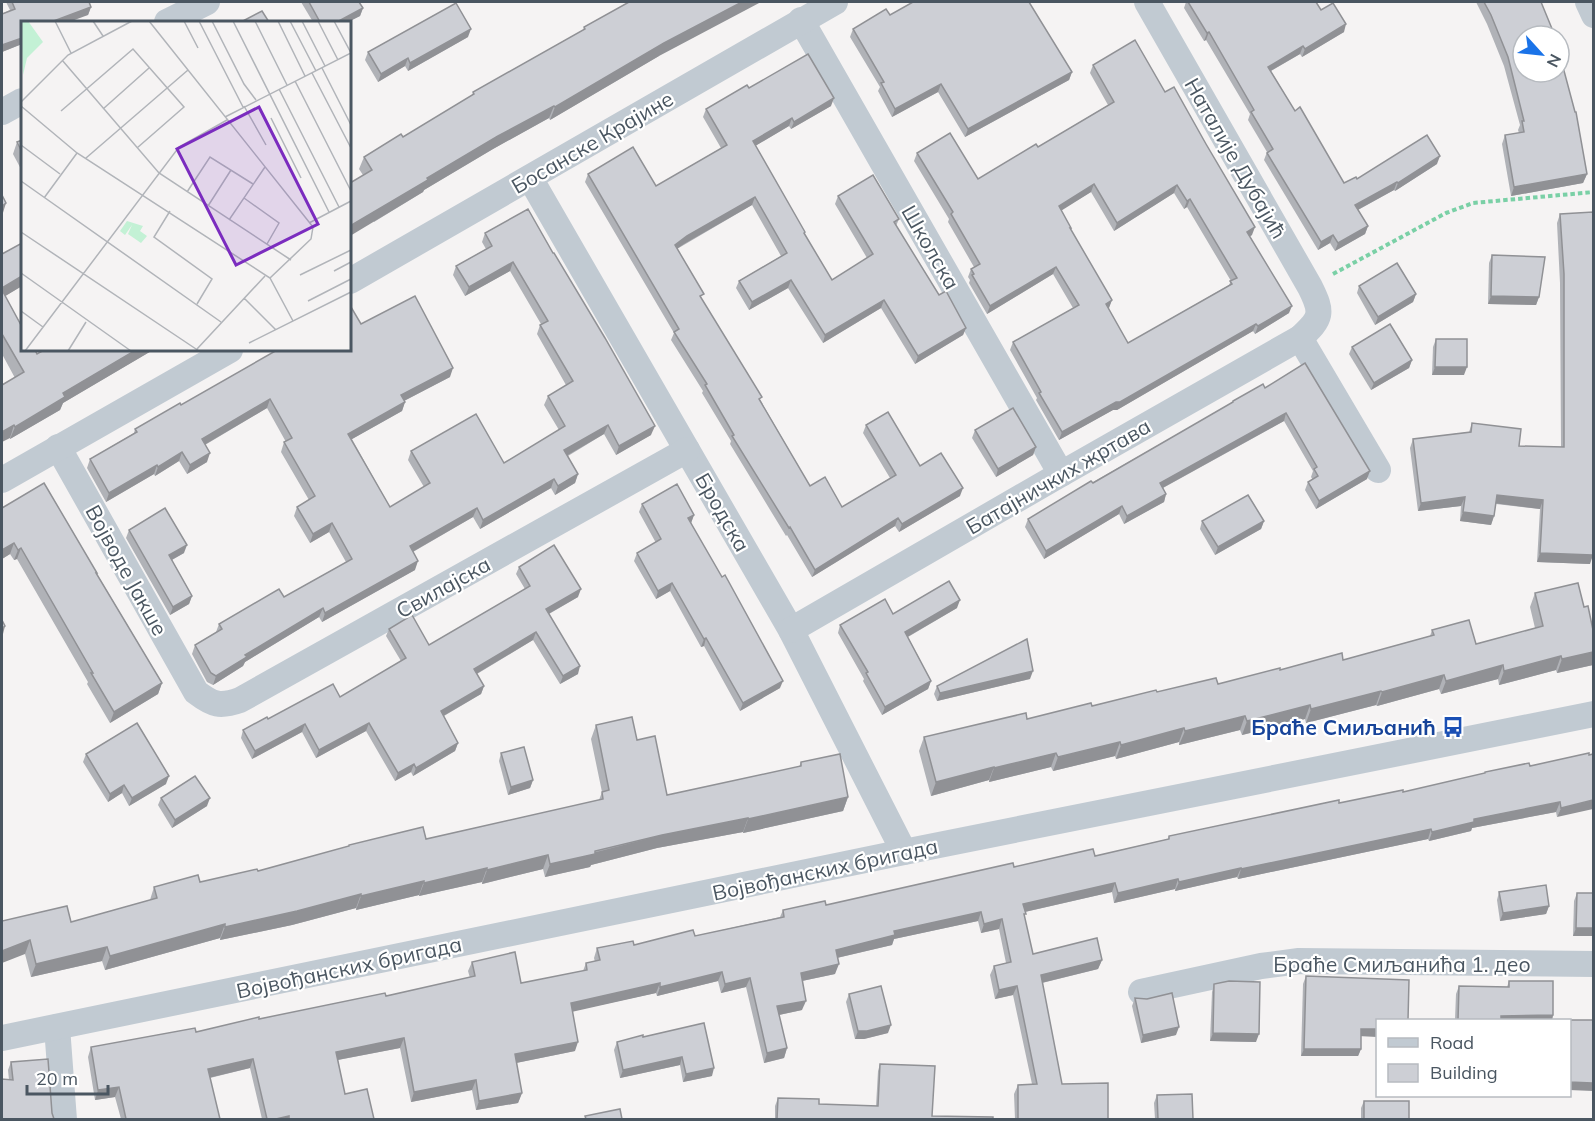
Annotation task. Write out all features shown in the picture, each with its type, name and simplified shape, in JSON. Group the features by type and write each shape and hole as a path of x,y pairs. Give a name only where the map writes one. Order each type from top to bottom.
{"street":[{"path":"170,21 207,2"},
{"name":"Босанске Крајине","path":"351,280 834,2"},
{"name":"Наталије Дубајић","path":"1147,2 1310,287 1318,304 1319,316"},
{"path":"1588,2 1593,15"},
{"name":"Школска","path":"801,21 1061,474"},
{"path":"2,112 21,102"},
{"name":"Бродска","path":"530,178 791,630 904,852"},
{"name":"Батајничких жртава","path":"791,630 1300,338 1319,316"},
{"path":"1300,338 1378,470"},
{"path":"2,480 228,351"},
{"name":"Војводе Јакше","path":"58,447 196,692"},
{"name":"Свилајска","path":"196,692 216,704 227,705 240,700 687,450"},
{"name":"Војвођанских бригада","path":"2,1038 904,852 1593,714"},
{"name":"Браће Смиљанића 1. део","path":"1141,992 1261,966 1299,962 1593,964"},
{"path":"57,1028 64,1119"}],"path":[{"path":"1310,287 1461,206 1593,192"}],"building":[{"path":"12,2 89,2 91,7 54,21 21,21 21,38 2,45 2,14 15,9"},
{"path":"309,2 359,2 363,8 339,21 319,21"},
{"path":"629,2 742,2 664,43 555,107 498,136 351,225 351,182 372,170 364,157 401,134 403,137 474,94 473,92 585,29 584,27"},
{"path":"913,2 1029,2 1072,72 968,129 941,84 895,109 881,83 884,82 853,29 886,9 890,15"},
{"path":"1188,2 1316,2 1321,10 1333,3 1346,24 1305,49 1303,46 1268,67 1295,111 1300,107 1344,183 1356,177 1357,179 1427,135 1440,156 1398,183 1355,205 1368,226 1338,243 1333,235 1321,242 1267,153 1273,149 1251,112 1254,110 1209,32 1207,33"},
{"path":"1484,2 1541,2 1550,24 1511,24 1511,69"},
{"path":"456,3 471,29 410,63 408,58 381,74 368,52"},
{"path":"262,11 268,21 243,21"},
{"path":"1135,40 1165,92 1174,87 1255,227 1247,232 1292,306 1062,432 1013,342 1079,305 1056,267 990,306 972,275 974,274 971,269 980,264 951,214 953,212 917,153 950,133 978,179 1036,144 1038,147 1114,102 1093,65","holes":["1094,184 1117,223 1177,185 1187,201 1190,199 1237,278 1230,281 1232,284 1128,343 1106,304 1112,300 1059,206"]},
{"path":"808,54 834,98 794,122 792,118 753,141 804,233 832,280 873,254 838,196 873,175 899,219 894,222 939,295 946,291 966,328 918,356 884,300 825,335 791,280 752,302 739,281 787,253 755,197 675,245 704,294 700,296 762,397 759,399 810,486 825,477 842,507 896,475 866,425 888,412 920,466 941,453 963,488 902,524 898,518 815,570 732,436 734,435 705,385 707,384 674,332 679,329 588,174 633,147 656,186 727,145 706,109 747,85 749,88"},
{"path":"1515,84 1568,84 1576,112 1587,174 1514,187 1505,135 1524,132 1522,121 1524,121"},
{"path":"528,209 655,426 619,446 608,425 564,450 578,474 558,486 554,479 483,520 477,508 410,546 418,561 325,613 323,608 245,655 247,657 216,676 211,673 195,645 222,629 219,624 279,589 284,597 352,559 332,523 313,534 297,507 315,496 284,442 292,438 270,399 202,439 210,453 190,465 182,452 109,493 90,459 137,432 135,429 275,351 351,351 351,307 361,324 415,296 453,368 401,395 405,402 348,434 390,507 430,483 411,451 476,414 504,463 565,426 548,396 573,381 540,325 548,321 513,262 469,287 456,266 492,246 485,233"},
{"path":"1593,212 1593,555 1540,553 1543,500 1497,495 1494,516 1463,512 1465,497 1421,503 1413,439 1471,432 1472,423 1521,429 1519,446 1564,447 1564,274 1560,214"},
{"path":"21,244 21,277 2,288 2,254"},
{"path":"1492,255 1545,257 1539,297 1491,296"},
{"path":"1397,263 1416,294 1378,317 1359,286"},
{"path":"2,290 21,325 21,351 36,351 37,354 42,351 134,351 63,393 65,397 15,427 14,425 2,432 2,385 24,372 2,334"},
{"path":"1390,324 1412,360 1374,383 1352,347"},
{"path":"1436,339 1467,339 1467,367 1435,367"},
{"path":"1305,363 1370,471 1319,501 1308,482 1318,476 1314,469 1317,467 1286,413 1160,483 1166,494 1127,516 1122,506 1046,551 1028,519 1263,384 1265,388"},
{"path":"1013,408 1036,447 998,469 975,430"},
{"path":"44,483 162,683 114,712 21,548 18,550 14,543 2,550 2,508"},
{"path":"677,484 694,515 688,518 722,577 725,575 783,681 743,703 672,583 658,591 637,553 661,539 642,504"},
{"path":"1248,495 1264,521 1218,547 1202,521"},
{"path":"165,508 187,545 169,555 192,596 173,607 129,530"},
{"path":"554,545 581,589 546,609 580,666 563,676 536,632 474,669 484,686 441,711 458,743 416,768 414,764 398,773 369,723 319,750 305,724 255,751 243,730 333,684 340,697 406,658 389,629 412,615 429,645 530,586 519,567"},
{"path":"949,581 960,600 905,632 931,681 885,707 866,673 868,672 840,625 885,599 893,614"},
{"path":"1578,583 1584,607 1588,606 1593,630 1593,652 1562,659 1561,656 1504,671 1503,665 1446,681 1444,675 1311,709 1310,705 1247,721 1245,716 1185,731 1184,728 1121,745 1120,742 1058,757 1056,753 936,782 924,737 1026,713 1027,719 1091,703 1092,706 1216,678 1218,684 1342,653 1343,660 1434,635 1432,630 1469,620 1476,644 1543,626 1535,593"},
{"path":"1027,639 1033,671 940,693 937,686"},
{"path":"632,717 637,740 655,736 667,795 801,766 801,762 840,754 848,797 662,835 550,864 548,855 487,870 487,868 361,896 361,894 225,927 225,924 110,956 107,947 36,964 30,940 2,951 2,921 67,906 71,922 157,898 154,887 198,875 200,882 257,869 258,871 423,827 426,839 603,799 602,792 609,790 596,725"},
{"path":"137,723 169,776 132,798 124,785 110,794 86,754"},
{"path":"524,747 533,780 511,787 501,753"},
{"path":"1589,753 1589,755 1593,754 1593,800 1561,808 1560,802 1474,819 1474,822 1432,832 1431,829 1179,882 1178,879 1118,893 1115,883 1023,904 1033,954 1097,938 1102,960 1041,975 1062,1084 1108,1083 1108,1119 1018,1119 1018,1085 1037,1084 1017,986 999,990 994,966 1011,962 1002,919 984,924 981,912 894,931 895,935 836,950 839,964 801,973 806,1001 777,1006 787,1048 767,1053 750,978 725,984 722,972 660,987 660,983 571,1003 578,1042 515,1054 522,1093 479,1101 476,1080 414,1092 404,1038 336,1052 345,1094 367,1089 374,1119 289,1119 289,1116 267,1119 253,1059 208,1069 220,1119 126,1119 119,1087 98,1090 91,1047 195,1028 196,1032 259,1017 259,1019 385,993 386,996 475,976 472,962 515,952 521,983 587,970 586,963 600,960 597,948 633,941 634,945 693,930 695,936 784,917 783,910 825,901 826,905 1013,863 1014,867 1093,849 1095,856 1169,839 1169,836 1339,800 1339,803 1403,790 1403,792 1485,772 1529,763 1530,766"},
{"path":"195,776 210,798 175,820 161,798"},
{"path":"1546,885 1549,906 1503,913 1499,892"},
{"path":"1577,893 1593,893 1593,928 1576,928"},
{"path":"1306,976 1409,980 1408,1019 1376,1019 1376,1029 1361,1029 1361,1049 1304,1049"},
{"path":"1229,981 1260,982 1259,1034 1213,1033 1214,984"},
{"path":"1509,981 1553,981 1553,1015 1501,1016 1501,1019 1458,1019 1459,986 1509,987"},
{"path":"881,986 891,1025 858,1031 849,994"},
{"path":"1172,993 1179,1027 1143,1035 1135,998 1147,999"},
{"path":"1571,1020 1593,1020 1593,1083 1571,1082"},
{"path":"704,1023 714,1068 686,1074 682,1057 623,1070 617,1042"},
{"path":"48,1059 54,1119 2,1119 2,1079 13,1080 11,1062"},
{"path":"880,1064 935,1066 932,1116 993,1117 993,1119 777,1119 778,1098 819,1099 819,1104 878,1106"},
{"path":"1192,1094 1193,1119 1158,1119 1157,1095"},
{"path":"1364,1101 1409,1101 1409,1119 1364,1119"},
{"path":"620,1109 622,1119 586,1119 585,1116"}],"place":[{"name":"Браће Смиљанић","path":"1453,727"}]}
